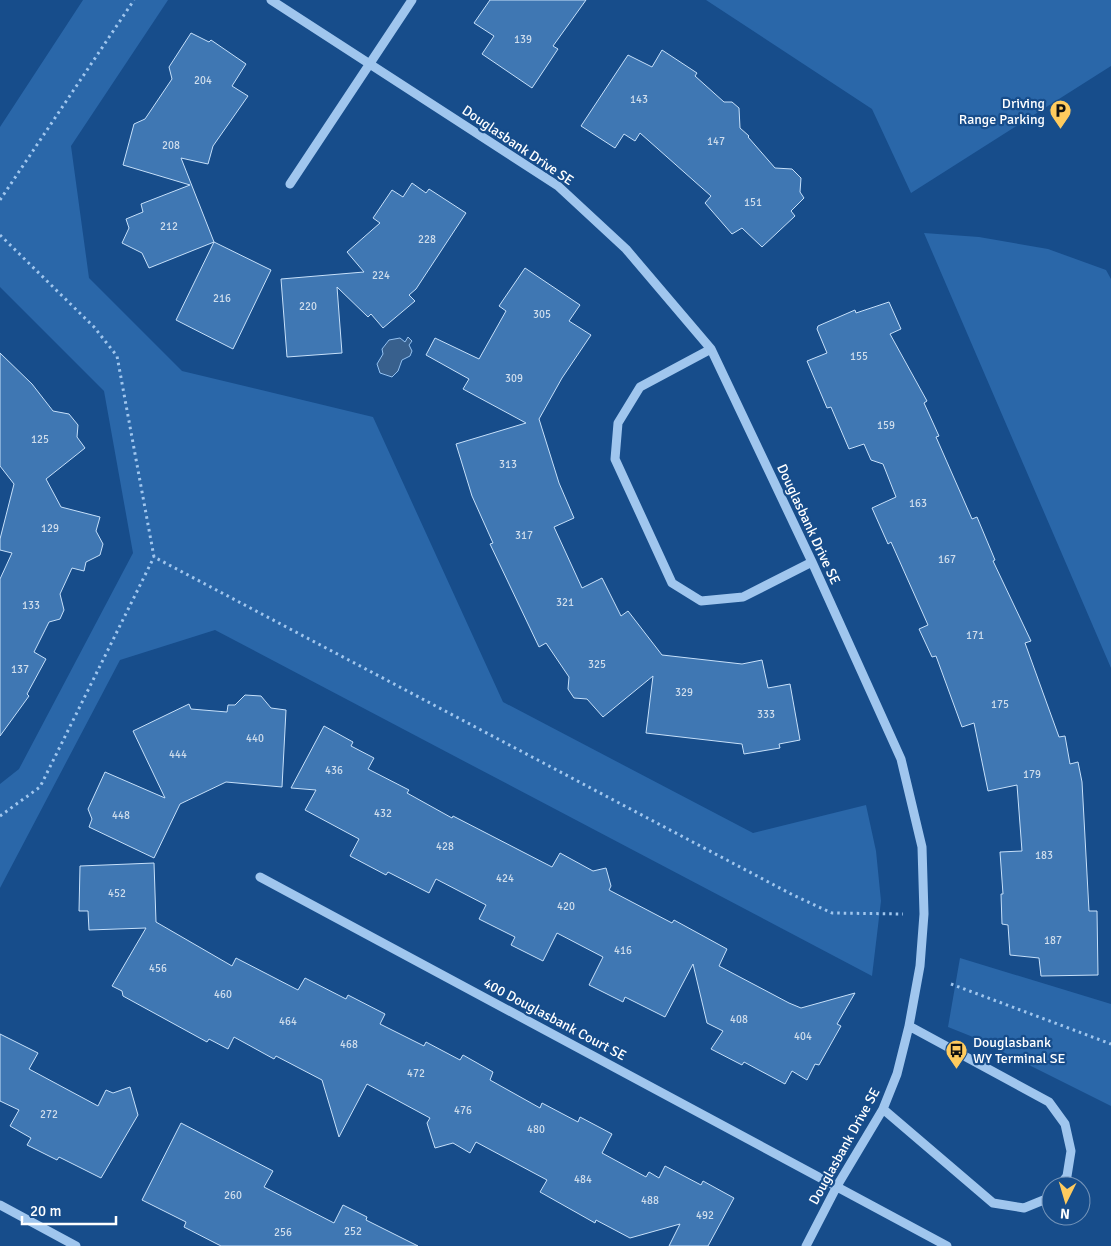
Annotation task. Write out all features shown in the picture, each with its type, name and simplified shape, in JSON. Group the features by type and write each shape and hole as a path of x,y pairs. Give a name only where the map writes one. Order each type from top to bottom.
{"street":[{"name":"Douglasbank Drive SE","path":"271,0 558,186 626,249 711,349 812,562 901,759 922,847 924,914 920,966 909,1026 897,1074 883,1109 837,1186 806,1246"},
{"path":"290,184 412,0"},
{"path":"711,349 640,387 618,423 615,459 672,583 701,601 743,597 812,562"},
{"name":"400 Douglasbank Court SE","path":"260,877 947,1246"},
{"path":"909,1026 1049,1102 1066,1124 1071,1151 1067,1176"},
{"path":"883,1109 993,1203 1024,1208 1041,1201"},
{"path":"0,1205 76,1246"}],"path":[{"path":"0,200 134,0"},
{"path":"0,235 94,327 117,356 154,557 40,787 0,816"},
{"path":"154,557 793,895 832,913 924,914"},
{"path":"951,984 1111,1044"}],"shaded area":[{"path":"83,0 168,0 71,146 89,278 182,371 373,417 503,702 753,833 866,805 876,851 881,901 872,976 215,630 120,660 0,888 0,784 19,769 133,553 104,391 0,287 0,127"},
{"path":"706,0 1111,0 1111,66 911,193 872,109"},
{"path":"924,233 979,237 1048,249 1106,270 1111,279 1111,668"},
{"path":"408,337 412,341 409,345 412,351 410,356 402,360 398,371 392,377 380,373 377,364 383,354 382,349 389,340 400,338 405,342"},
{"path":"960,958 1111,1004 1111,1106 973,1037 948,1027"}],"building":[{"path":"490,0 586,0 553,46 558,49 532,88 482,54 494,36 474,23"},
{"path":"191,33 209,42 211,40 246,64 232,86 248,96 213,146 208,164 181,158 214,242 149,268 142,253 122,243 129,228 126,219 143,212 141,204 190,185 123,165 134,124 145,119 172,79 169,67"},
{"path":"662,50 697,73 695,76 724,102 732,102 739,108 740,128 749,136 775,168 792,169 801,178 800,192 804,198 791,211 795,216 762,247 742,228 732,234 705,203 711,196 640,133 635,141 624,134 615,148 581,126 628,55 652,67"},
{"path":"412,183 426,193 429,189 466,213 416,289 409,295 415,301 383,328 371,314 368,317 337,287 342,353 287,357 281,279 364,272 347,252 380,223 373,218 392,190 403,197"},
{"path":"214,242 271,270 233,349 176,320"},
{"path":"525,268 580,305 569,321 591,335 562,378 539,419 559,483 574,518 554,527 582,588 602,578 621,616 628,611 662,655 742,664 762,660 768,688 790,684 800,740 779,744 780,748 744,754 742,744 646,733 653,676 603,717 587,699 574,698 568,689 569,677 546,643 539,647 490,544 493,543 472,496 456,444 526,423 463,389 469,379 426,355 435,338 479,359 506,311 499,306"},
{"path":"889,302 901,329 890,334 927,401 924,403 939,436 936,437 972,519 977,517 995,560 993,561 1031,641 1025,643 1059,737 1065,736 1070,764 1078,762 1082,782 1089,911 1097,911 1098,975 1041,976 1039,958 1010,955 1008,925 1002,924 1001,894 1003,894 1000,852 1022,851 1017,785 988,791 974,723 962,727 936,656 932,657 919,629 928,625 891,542 888,544 872,508 896,497 883,464 871,460 864,444 849,449 831,407 827,408 807,361 827,353 817,329 818,326 855,310 856,313"},
{"path":"0,353 32,384 53,411 69,414 78,425 77,437 85,448 46,479 61,507 100,517 96,531 103,544 100,555 86,562 84,571 72,568 60,594 64,610 60,619 49,622 34,652 46,659 27,694 29,696 0,736 0,579 12,553 0,550 0,539 14,484 0,466"},
{"path":"245,695 261,696 271,708 286,710 282,787 226,782 180,804 154,858 89,827 92,819 88,809 105,772 165,798 133,731 189,704 191,709 227,712 228,705 235,705"},
{"path":"324,726 353,742 351,746 374,758 368,769 409,790 407,793 452,818 453,816 552,867 560,853 593,871 606,868 611,886 609,890 672,923 674,920 727,949 719,966 789,1003 801,1008 855,993 837,1024 841,1026 819,1065 815,1064 807,1080 792,1071 785,1084 744,1062 742,1065 711,1049 723,1031 707,1023 693,964 665,1017 625,997 623,1002 589,985 603,957 557,933 543,961 511,945 515,937 479,919 486,905 436,879 429,893 388,872 386,875 350,856 359,839 305,810 316,790 291,788"},
{"path":"154,863 156,922 232,966 236,958 298,990 305,978 346,999 348,995 385,1014 380,1024 424,1046 426,1042 460,1060 463,1055 493,1072 490,1080 540,1108 542,1103 578,1122 580,1117 612,1134 602,1153 646,1177 649,1172 659,1178 665,1166 701,1185 703,1181 734,1198 708,1246 669,1246 680,1224 630,1238 596,1220 595,1223 540,1192 547,1180 476,1142 470,1153 453,1143 435,1148 427,1123 430,1118 367,1084 339,1137 322,1080 276,1056 274,1059 234,1037 228,1049 209,1039 207,1042 123,996 122,991 112,986 146,928 89,930 88,911 79,911 80,866"},
{"path":"0,1034 38,1053 29,1069 98,1106 106,1090 113,1093 130,1087 138,1115 101,1178 59,1157 57,1160 27,1145 31,1138 10,1126 19,1110 0,1101"},
{"path":"181,1123 273,1171 264,1187 334,1223 343,1205 367,1217 366,1220 418,1246 221,1246 184,1227 186,1222 142,1200"}],"place":[{"name":"Driving Range Parking","path":"1061,130"},
{"name":"Douglasbank WY Terminal SE","path":"957,1069"}]}
